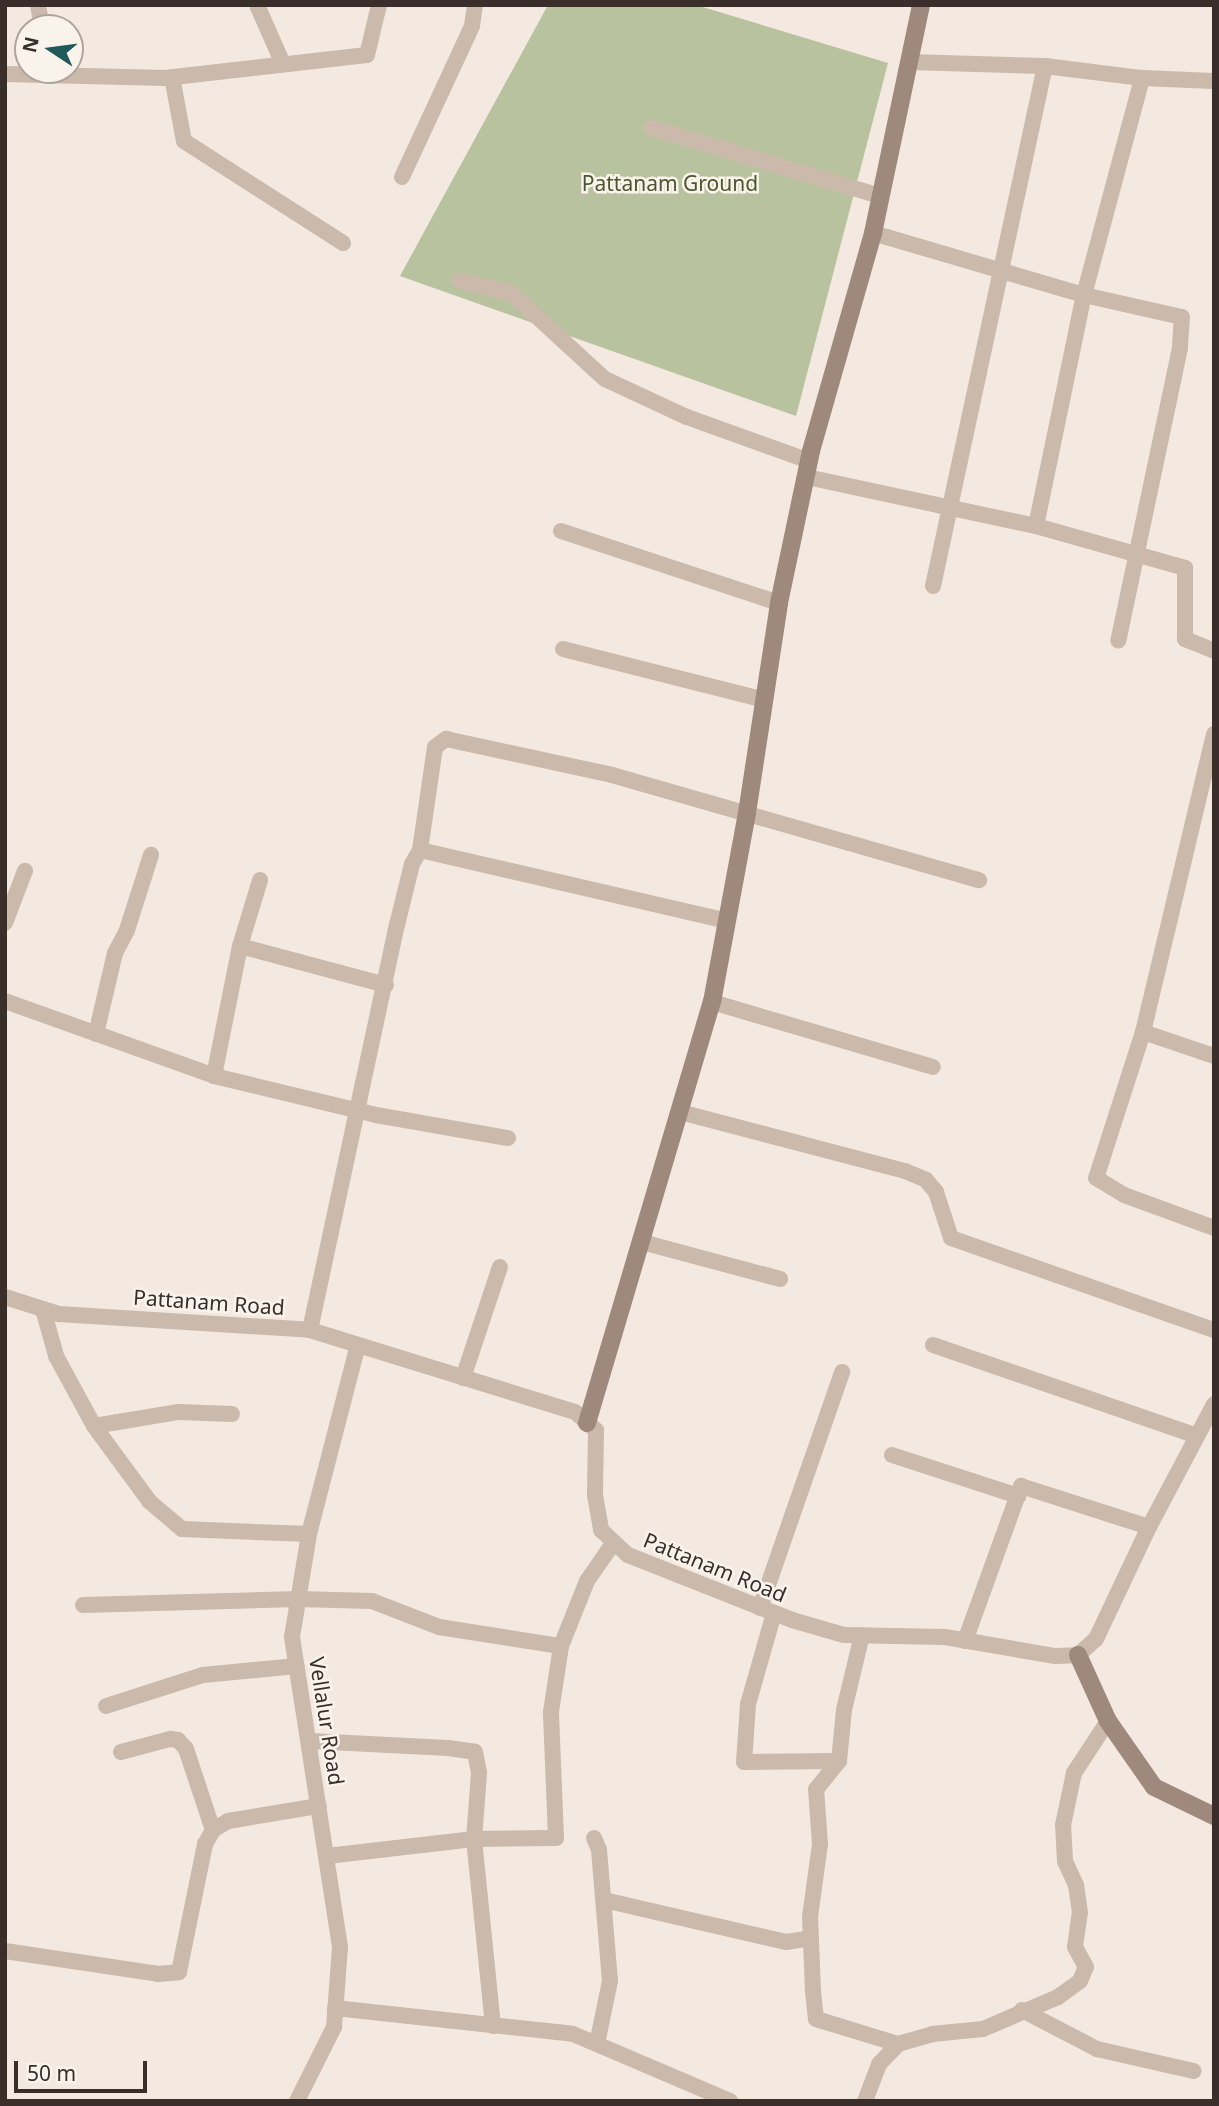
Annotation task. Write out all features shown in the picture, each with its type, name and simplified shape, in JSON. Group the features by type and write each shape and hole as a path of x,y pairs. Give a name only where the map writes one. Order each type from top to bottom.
{"street":[{"path":"257,5 283,64"},
{"path":"84,74 172,77 367,55 379,5"},
{"path":"402,177 472,26 475,5"},
{"path":"587,1423 712,1002 747,813 779,603 808,469 873,233 921,5"},
{"path":"909,62 1045,66 1142,78 1214,80"},
{"path":"933,586 1045,66"},
{"path":"172,77 184,141 343,243"},
{"path":"1036,526 1084,295 1142,78"},
{"path":"652,128 880,197"},
{"path":"873,233 1084,295 1182,317 1181,348 1118,641"},
{"path":"460,281 511,293 605,379 808,469 950,508 1036,526 1185,568 1185,639 1214,651"},
{"path":"561,531 779,603"},
{"path":"563,649 764,701"},
{"path":"1214,734 1143,1032 1096,1178 1124,1195 1214,1228"},
{"path":"310,1330 397,925 412,864 421,850 435,747 446,740 612,775 979,880"},
{"path":"421,850 727,920"},
{"path":"96,1034 115,953 127,930 150,855"},
{"path":"5,923 25,871"},
{"path":"215,1076 240,946 260,880"},
{"path":"240,946 386,985"},
{"path":"5,1001 215,1076 357,1111 508,1138"},
{"path":"712,1002 933,1067"},
{"path":"1143,1032 1214,1056"},
{"path":"680,1112 905,1171 926,1180 936,1192 951,1238 1214,1330"},
{"path":"642,1242 780,1279"},
{"path":"463,1378 500,1267"},
{"name":"Pattanam Road","path":"5,1297 59,1314 310,1330 575,1412 596,1430 595,1495 601,1530 628,1555 767,1610 844,1635 945,1637 1055,1656 1078,1655"},
{"path":"43,1309 56,1356 94,1426 150,1502 182,1529 309,1534"},
{"name":"Vellalur Road","path":"297,2101 334,2027 340,1947 292,1637 309,1534 358,1345"},
{"path":"933,1345 1197,1436"},
{"path":"839,1761 744,1762 748,1704 767,1610 842,1372"},
{"path":"1214,1404 1149,1527 1096,1639 1078,1655 1108,1721 1154,1787 1214,1816"},
{"path":"94,1426 179,1412 232,1415"},
{"path":"892,1454 1018,1496"},
{"path":"965,1641 1021,1486 1149,1527"},
{"path":"327,1856 474,1839 556,1838 551,1712 561,1646 587,1581 614,1542"},
{"path":"83,1605 298,1599 372,1601 439,1627 561,1646"},
{"path":"862,1635 844,1710 839,1761 816,1789 820,1844 810,1917 816,2019 898,2044"},
{"path":"106,1706 203,1675 297,1666"},
{"path":"864,2101 878,2064 898,2044 932,2034 983,2029 1022,2010 1058,1997 1080,1981 1086,1967 1075,1947 1080,1913 1076,1885 1065,1861 1063,1825 1074,1773 1108,1721"},
{"path":"121,1752 170,1739 178,1740 186,1749 213,1830"},
{"path":"310,1741 475,1752 479,1773 474,1839 493,2026"},
{"path":"5,1951 158,1974 179,1972 205,1844 213,1830 228,1821 319,1806"},
{"path":"594,1838 599,1850 610,1982 597,2044"},
{"path":"604,1899 786,1942 811,1938"},
{"path":"335,2008 573,2034 730,2101"},
{"path":"1022,2010 1097,2049 1194,2071"}],"green space":[{"name":"Pattanam Ground","path":"548,5 696,5 888,63 796,416 400,276"}]}
